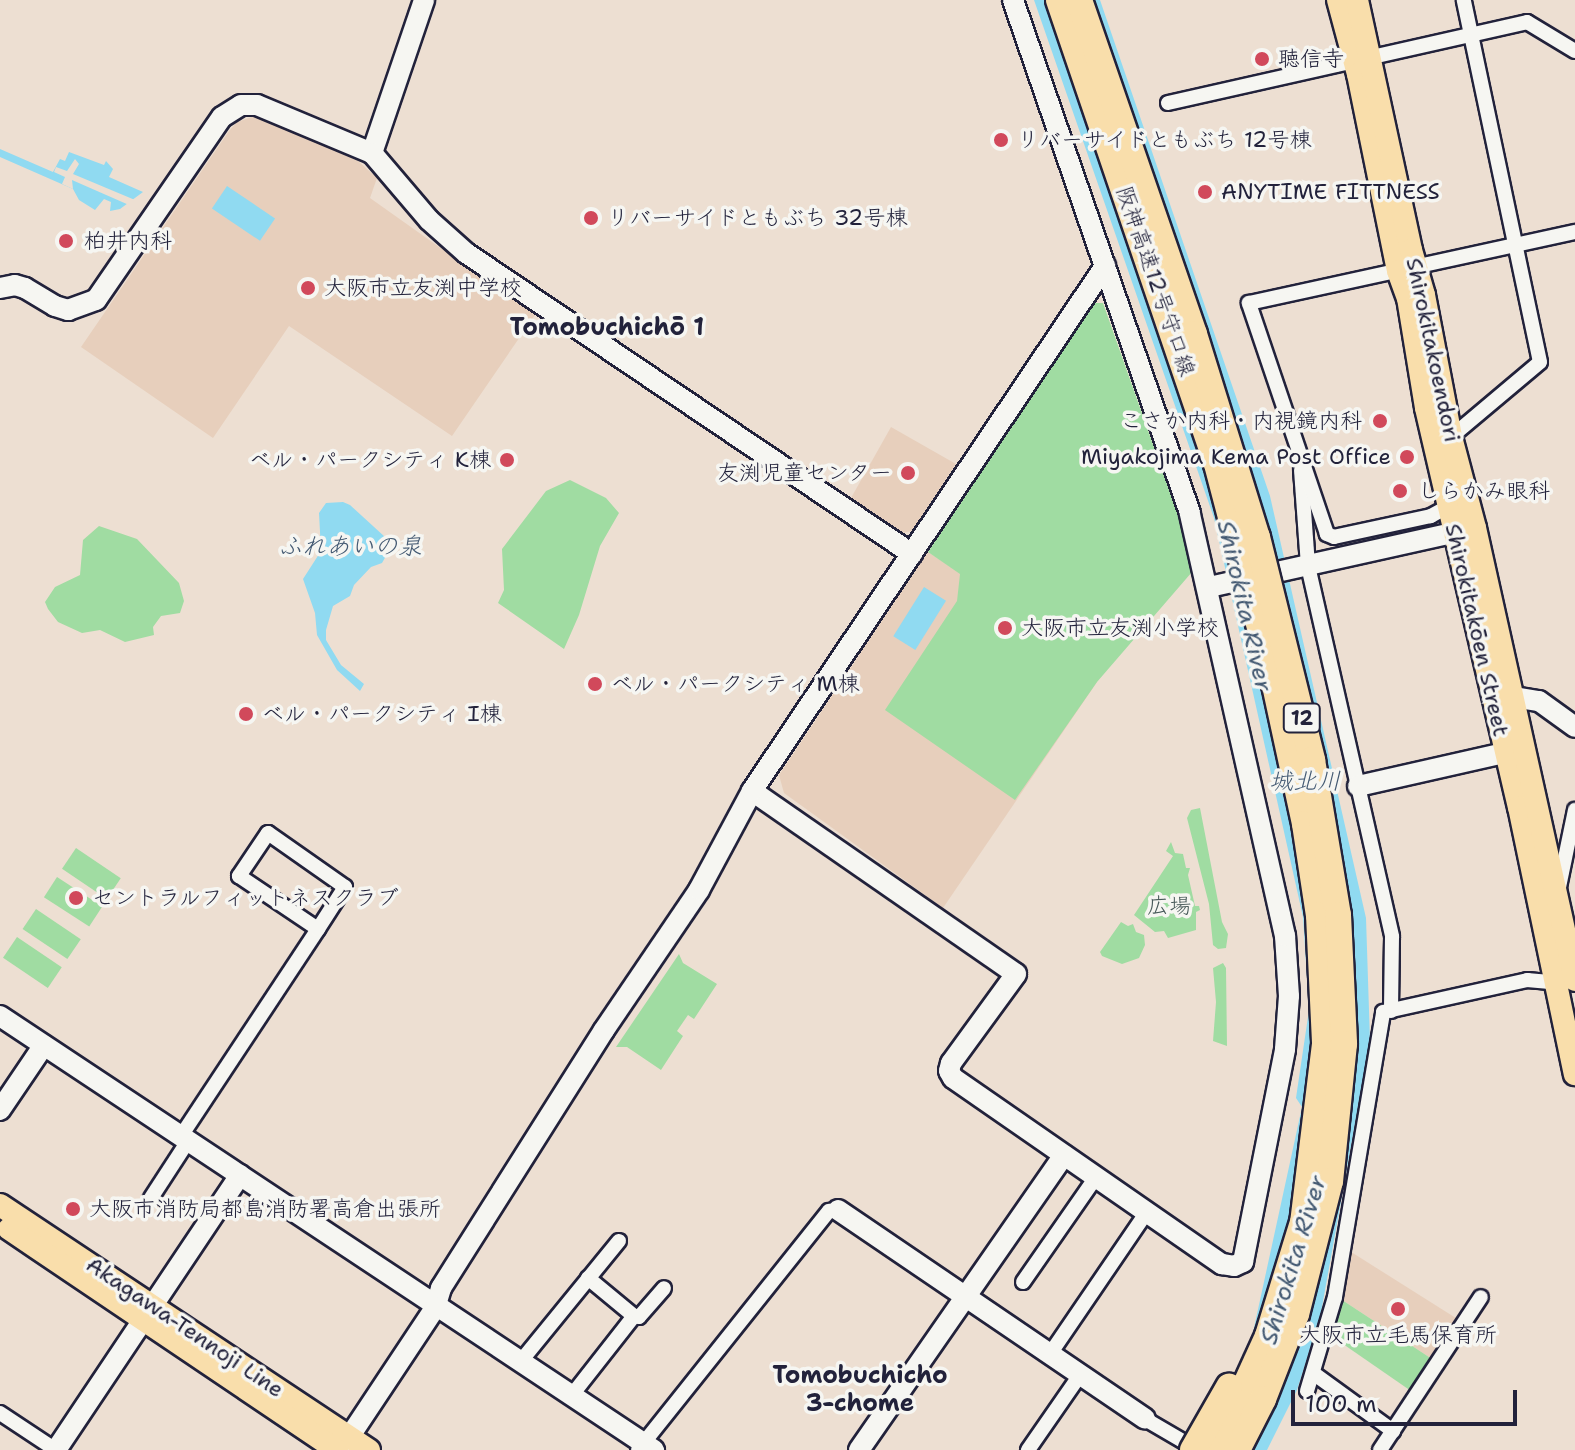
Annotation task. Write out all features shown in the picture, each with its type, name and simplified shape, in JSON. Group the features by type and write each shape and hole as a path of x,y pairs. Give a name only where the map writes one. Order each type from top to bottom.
{"highway":[{"name":"阪神高速12号守口線","path":"1059,0 1217,464 1278,700 1305,824 1323,954 1325,1044 1303,1222 1287,1280 1257,1365 1216,1450"},
{"name":"阪神高速12号守口線","path":"1079,0 1207,372 1257,537 1312,760 1338,915 1344,1044 1330,1181 1321,1226 1291,1329 1237,1450"},
{"path":"1192,1447 1229,1385 1264,1303 1316,1133"}],"main road":[{"name":"Shirokitakōen Street","path":"1338,0 1362,58 1407,269 1408,298 1426,408 1449,506 1465,530 1503,700 1505,753 1568,982 1575,1074"},
{"path":"1357,0 1362,58"},
{"name":"Shirokitakoendori","path":"1407,269 1451,437 1465,530"},
{"path":"1503,700 1557,896 1570,932 1568,982"},
{"name":"Akagawa-Tennoji Line","path":"0,1205 147,1313 342,1446 369,1450"},
{"name":"Akagawa-Tennoji Line","path":"0,1223 147,1313"}],"street":[{"path":"372,153 424,0"},
{"path":"752,791 1016,974 951,1063 949,1071 956,1081 1222,1264 1234,1266 1245,1259 1287,1033 1289,982 1285,936 1216,586 1013,0"},
{"path":"1451,437 1540,362 1464,0"},
{"path":"1168,103 1527,22 1575,51"},
{"path":"0,288 15,285 25,288 68,310 96,300 222,117 236,107 252,104 263,107 372,153 429,220 466,253 912,554"},
{"path":"1449,506 1439,514 1332,537 1325,532 1316,495 1300,458 1249,303 1575,232"},
{"path":"342,1446 436,1305 441,1288 604,1030 699,890 752,791 1105,266"},
{"path":"1300,458 1302,567 1358,786 1392,937 1391,1011"},
{"path":"1216,586 1465,530"},
{"path":"1503,700 1539,701 1575,727"},
{"path":"1358,786 1505,753"},
{"path":"1557,896 1575,810"},
{"path":"151,1198 185,1138 345,887 268,833 239,876 318,929"},
{"path":"1307,1391 1340,1271 1383,1012 1527,980 1568,982"},
{"path":"0,1016 572,1395 645,1448 829,1211 838,1210 1145,1419 1192,1447"},
{"path":"0,1110 44,1045"},
{"path":"859,1450 1064,1155"},
{"path":"0,1413 56,1450 240,1175"},
{"path":"1023,1282 1096,1177"},
{"path":"1050,1354 1147,1212"},
{"path":"521,1361 619,1241"},
{"path":"588,1278 639,1317 664,1288"},
{"path":"1380,1450 1481,1297"},
{"path":"572,1395 634,1316"},
{"path":"1313,1373 1393,1431"},
{"path":"1028,1450 1080,1375"}],"shaded area":[{"name":"大阪市立友渕中学校","path":"252,117 262,118 358,161 377,178 370,198 535,315 452,436 289,326 213,438 81,347 229,131 237,122"},
{"name":"友渕児童センター","path":"891,427 956,464 912,531 902,533 851,498"},
{"name":"大阪市立友渕小学校","path":"928,552 960,573 1097,682 943,908 784,793 779,775"},
{"name":"大阪市立毛馬保育所","path":"1348,1250 1459,1320 1432,1359 1339,1298"}],"green space":[{"path":"1095,303 1103,303 1179,518 1192,572 1097,682 1015,800 885,710 957,601 960,574 928,552"},
{"path":"570,480 606,498 619,513 600,546 579,615 564,649 498,603 504,590 502,549 546,491"},
{"path":"99,526 137,539 179,583 184,601 180,613 161,616 153,627 154,635 125,642 100,630 82,633 58,622 48,609 45,602 55,587 80,575 83,540"},
{"path":"1200,808 1222,922 1228,934 1226,948 1218,949 1213,945 1209,904 1187,818 1191,810"},
{"name":"広場","path":"1171,842 1175,853 1183,854 1186,868 1190,868 1188,875 1195,906 1199,906 1200,910 1196,912 1196,930 1168,938 1164,931 1155,932 1134,915 1173,856 1166,851"},
{"path":"76,848 121,878 107,899 62,869"},
{"path":"57,877 102,906 89,927 44,897"},
{"path":"36,909 81,939 67,959 23,929"},
{"path":"1121,922 1128,926 1133,924 1136,932 1144,935 1145,945 1139,958 1122,964 1102,956 1100,952"},
{"path":"17,937 62,967 48,988 3,958"},
{"path":"679,954 683,963 717,984 694,1019 688,1015 677,1031 683,1036 661,1070 627,1047 616,1047"},
{"path":"1223,963 1226,968 1227,1046 1213,1041 1216,1002 1213,968"},
{"path":"1339,1298 1432,1359 1411,1391 1330,1335"}],"water":[{"path":"1034,0 1100,0 1270,496 1366,918 1370,1041 1320,1318 1297,1390 1267,1450 1195,1450 1247,1360 1302,1107 1296,1098 1309,1010 1303,917 1214,518"},
{"path":"0,149 53,172 60,159 65,161 69,152 104,165 106,161 113,169 109,177 143,192 120,209 110,211 111,202 104,199 95,210 79,200 73,189 0,157"},
{"path":"227,186 275,218 260,241 212,208"},
{"name":"ふれあいの泉","path":"343,502 385,537 390,549 382,563 371,567 354,585 350,596 333,606 326,630 326,640 341,665 364,684 360,691 337,670 317,635 315,613 303,579 321,551 319,513 326,503"},
{"path":"924,587 946,601 915,650 893,636"}],"pier":[{"path":"75,159 79,164 73,174 135,200 129,205 72,180 73,189 62,184 65,177 54,172 56,167 67,171"}],"place":[{"name":"聴信寺","path":"1262,59"},
{"name":"リバーサイドともぶち 12号棟","path":"1001,140"},
{"name":"ANYTIME FITTNESS","path":"1205,192"},
{"name":"リバーサイドともぶち 32号棟","path":"591,218"},
{"name":"柏井内科","path":"66,241"},
{"name":"大阪市立友渕中学校","path":"308,288"},
{"name":"こさか内科・内視鏡内科","path":"1380,421"},
{"name":"Miyakojima Kema Post Office","path":"1407,457"},
{"name":"ベル・パークシティ K棟","path":"507,460"},
{"name":"友渕児童センター","path":"908,473"},
{"name":"しらかみ眼科","path":"1400,491"},
{"name":"大阪市立友渕小学校","path":"1005,628"},
{"name":"ベル・パークシティ M棟","path":"595,684"},
{"name":"ベル・パークシティ I棟","path":"246,714"},
{"name":"セントラルフィットネスクラブ","path":"76,898"},
{"name":"大阪市消防局都島消防署高倉出張所","path":"73,1209"},
{"name":"大阪市立毛馬保育所","path":"1398,1309"}],"district":[{"name":"Tomobuchichō 1","path":"607,328"},
{"name":"Tomobuchicho 3-chome","path":"860,1390"}],"water label":[{"name":"Shirokita River","path":"1244,606"},
{"name":"城北川","path":"1305,782"},
{"name":"Shirokita River","path":"1294,1260"}]}
